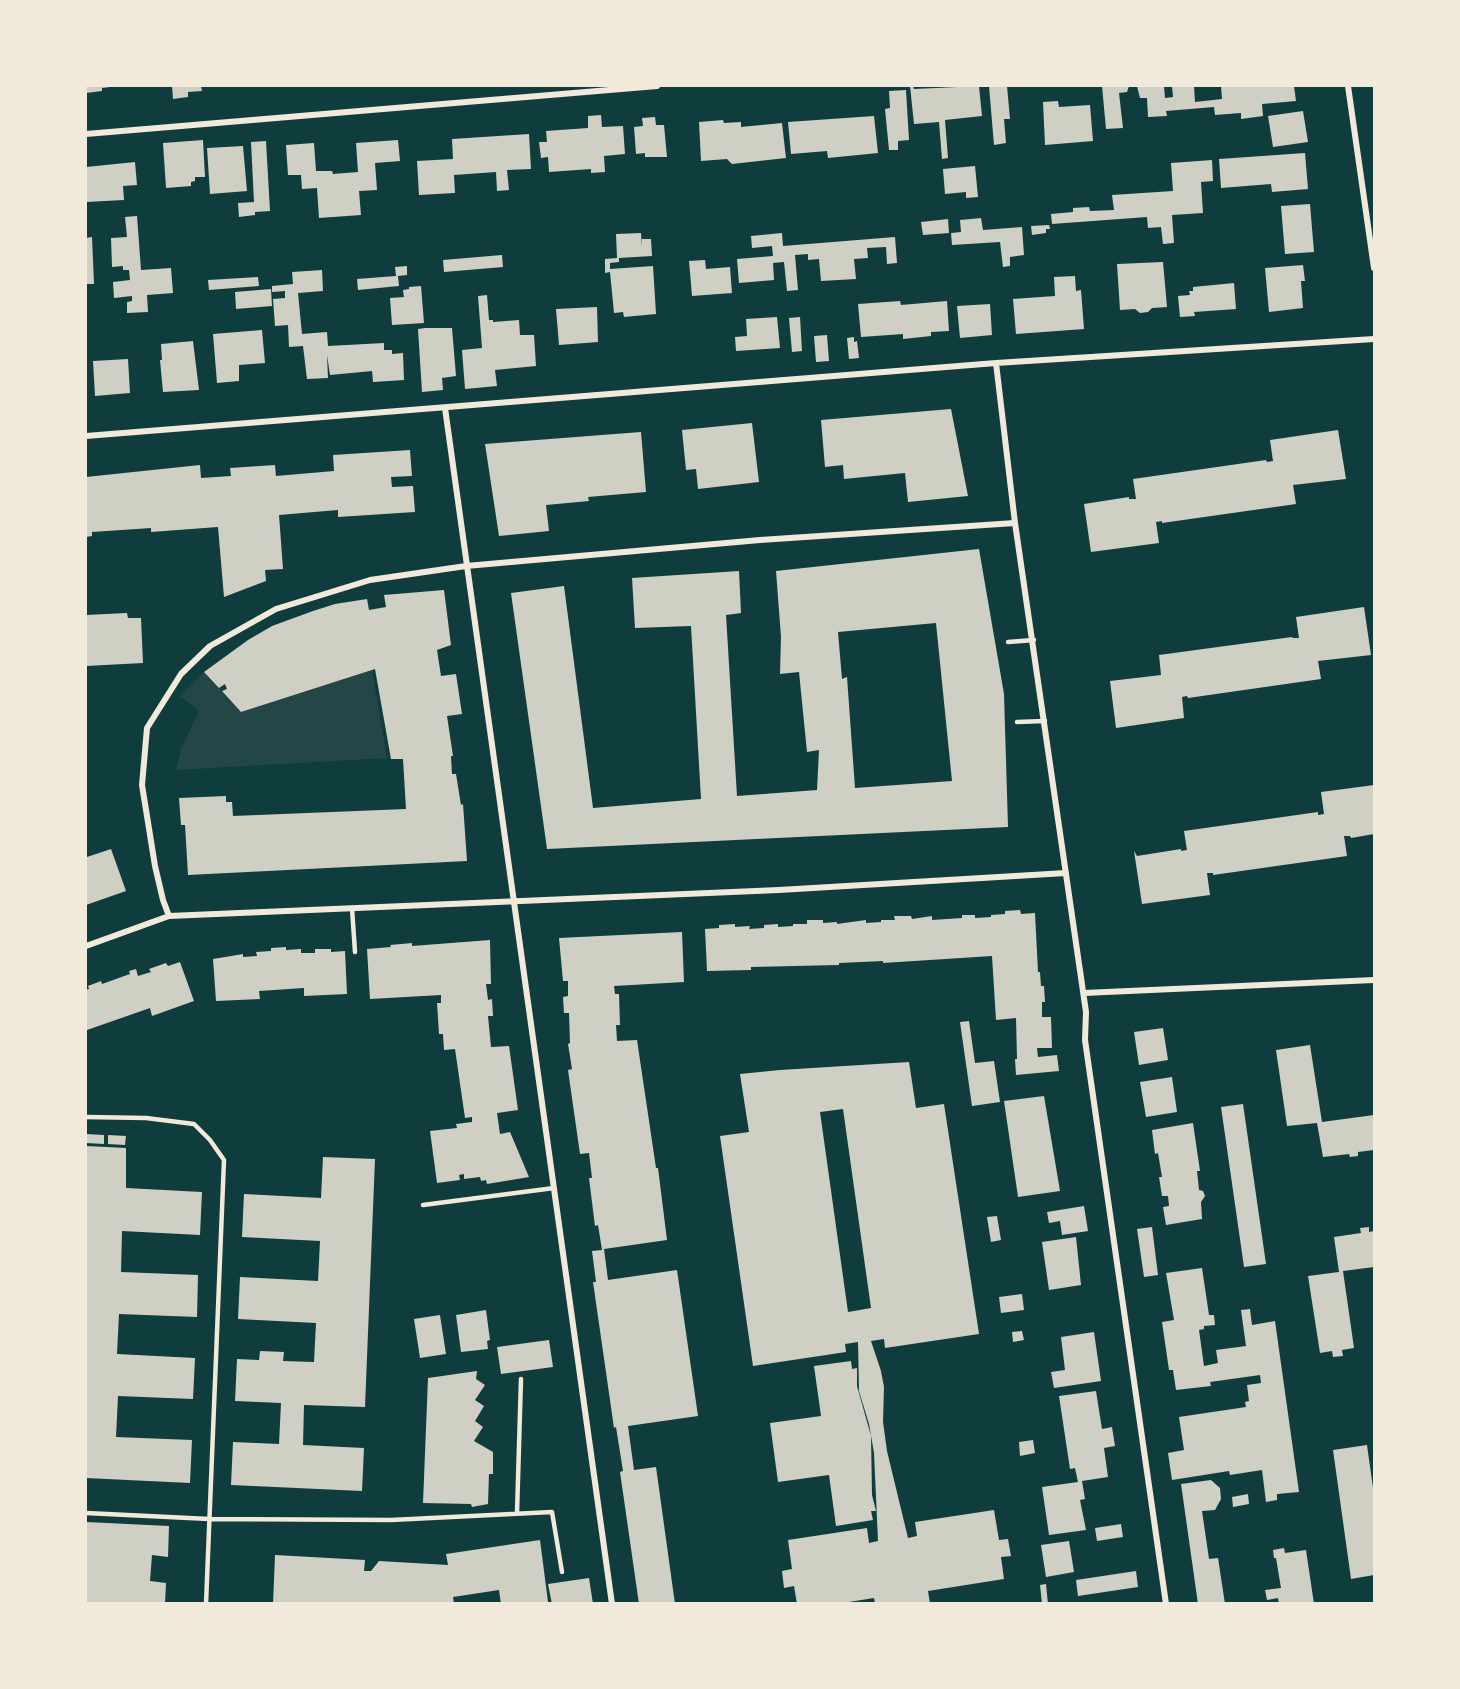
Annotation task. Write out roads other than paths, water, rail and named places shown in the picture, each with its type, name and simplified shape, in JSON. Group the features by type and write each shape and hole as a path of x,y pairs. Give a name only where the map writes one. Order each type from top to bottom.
{"street":[{"path":"86,134 657,86"},
{"path":"1348,86 1374,268"},
{"path":"86,436 996,363 1374,339"},
{"path":"996,363 1015,523 1034,640 1084,993 1087,1021 1085,1040 1166,1604"},
{"path":"445,408 612,1604"},
{"path":"169,916 155,866 142,785 147,728 181,674 210,646 276,609 370,580 466,566 760,540 1015,523"},
{"path":"86,946 169,916 779,890 1066,873"},
{"path":"1084,993 1374,980"}],"lane":[{"path":"1008,642 1034,640"},
{"path":"1017,722 1045,721"},
{"path":"352,908 355,952"},
{"path":"86,1117 146,1118 194,1124 225,1160 206,1604"},
{"path":"423,1205 555,1188"},
{"path":"517,1514 521,1379"},
{"path":"86,1513 209,1518 390,1520 552,1512 562,1572"}]}
